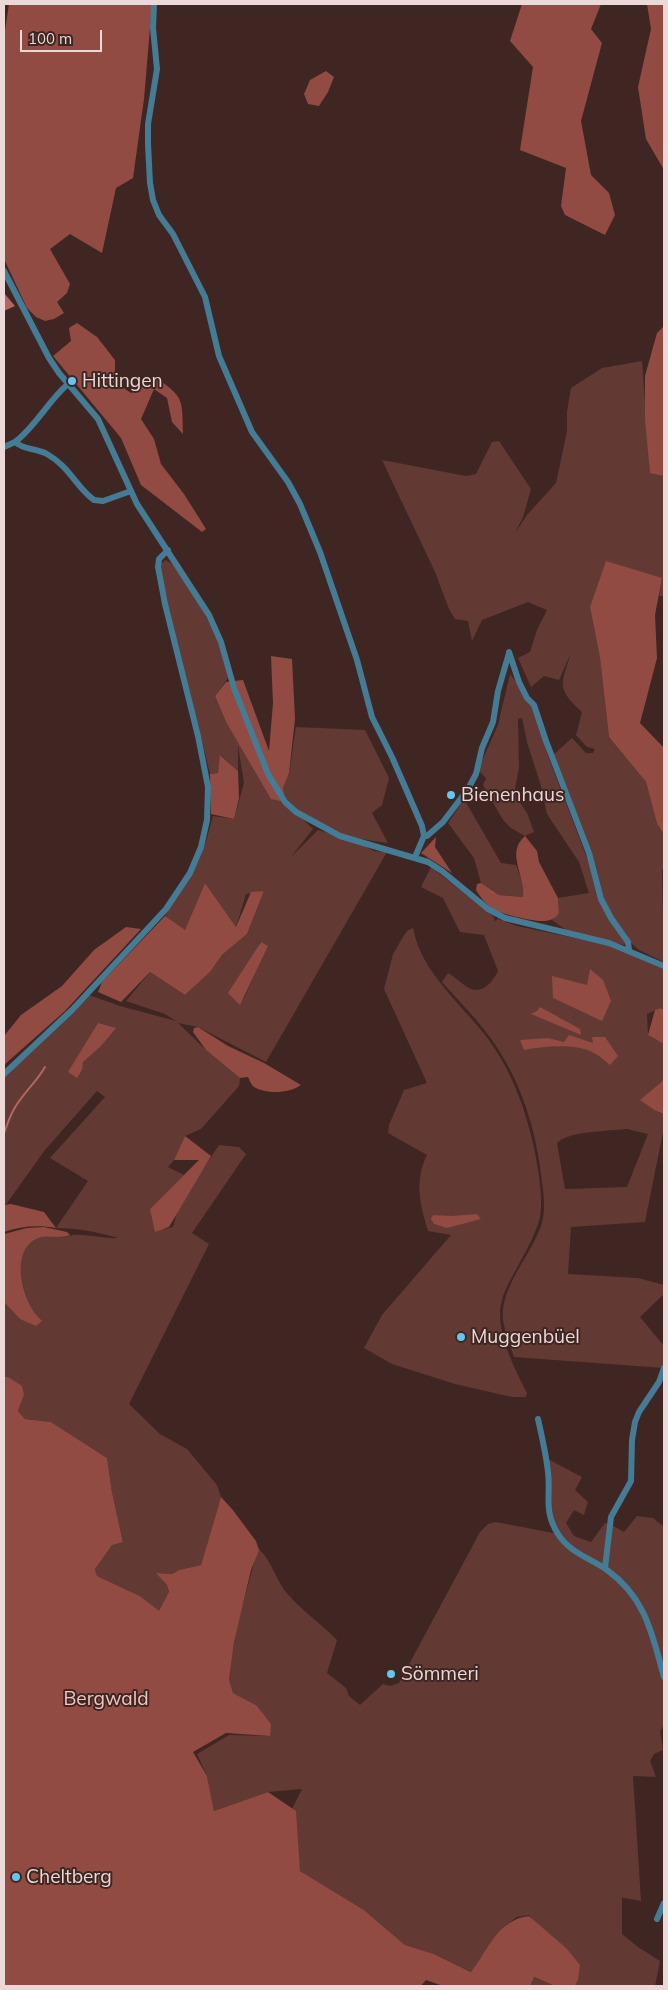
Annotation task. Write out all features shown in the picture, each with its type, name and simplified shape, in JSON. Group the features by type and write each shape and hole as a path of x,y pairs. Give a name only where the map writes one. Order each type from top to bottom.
{"street":[{"path":"154,4 153,28 157,69 148,124 150,184 153,200 159,215 173,234 205,297 220,356 252,432 288,482 320,552 357,660 372,717 421,822 424,836 415,856"},
{"path":"4,271 48,358 98,419 137,504 203,603 214,623 234,688 268,774 285,802 296,812 340,836 415,856 438,867 484,906 505,918 601,941 629,950 664,966"},
{"path":"4,445 15,442 27,431 58,392 68,384"},
{"path":"15,442 22,446 42,451 56,459 94,500 103,500 131,492"},
{"path":"4,1074 56,1026 160,915 175,897 196,859 206,826 209,804 205,766 165,604 158,567 159,559 168,550"},
{"path":"424,836 427,836 440,826 474,779 482,748 493,722 498,691 509,652 518,682 534,705 588,853 601,899 611,918 628,942 629,950"},
{"path":"605,1568 610,1517 632,1481 632,1440 635,1422 642,1406 660,1380 664,1368"},
{"path":"538,1419 546,1458 548,1475 547,1504 550,1518 558,1534 573,1550 605,1568 629,1589 643,1609 664,1678"},
{"path":"660,1916 664,1902"}],"shaded area":[{"path":"4,293 15,306 4,311"},
{"path":"642,361 650,472 664,476 664,596 659,596 662,578 590,607 600,658 609,737 646,782 657,824 664,834 664,870 662,870 664,962 639,950 621,934 626,942 624,945 566,930 552,920 559,913 558,898 589,893 579,862 547,814 522,718 518,719 519,768 515,788 517,798 527,813 534,832 525,836 511,828 503,820 483,785 486,778 478,770 498,725 510,674 534,705 548,756 610,918 552,756 572,738 586,753 593,753 595,749 587,747 576,735 582,712 564,691 563,679 571,653 559,680 544,676 531,687 518,658 530,652 537,630 547,610 528,602 482,620 472,641 468,621 455,619 449,609 435,572 382,460 466,476 476,474 492,442 499,441 531,489 523,517 515,533 527,515 556,483 567,431 567,412 571,388 602,368"},
{"path":"165,560 172,564 188,584 219,644 228,678 215,696 226,722 237,740 285,802 313,829 290,858 318,830 356,841 374,851 387,852 266,1062 198,1027 178,1023 206,1050 240,1078 239,1086 201,1129 185,1136 174,1160 168,1167 184,1175 150,1209 165,1229 173,1227 179,1205 219,1145 239,1147 246,1154 192,1233 209,1244 129,1404 160,1434 187,1449 217,1485 221,1497 201,1565 179,1570 172,1574 157,1573 167,1585 169,1593 159,1612 140,1596 97,1576 95,1569 112,1544 123,1541 112,1492 107,1458 51,1422 25,1419 18,1411 24,1395 8,1377 4,1377 4,1302 20,1319 32,1310 22,1280 21,1268 25,1248 32,1241 42,1236 65,1237 78,1235 118,1238 87,1231 56,1228 88,1181 50,1158 105,1097 97,1091 45,1150 4,1205 4,1077 89,995 120,1006 176,1021 165,1014 126,1001 150,972 185,995 210,972 222,955 247,934 264,891 246,894 236,927 205,883 185,931 165,916 205,845 213,816 234,819 244,783 238,746 238,771 221,755 218,773 210,774 165,598 161,564","holes":["260,942 267,946 245,996 239,1005"]},
{"path":"296,727 365,730 389,778 382,805 372,813 388,843 357,838 333,831 317,823 286,800 283,789 289,773"},
{"path":"464,799 501,863 516,865 524,887 523,897 499,895 481,883 474,858 448,823"},
{"path":"431,867 493,916 495,921 498,919 517,926 608,945 664,969 664,1010 660,1008 647,1014 648,1035 664,1044 664,1080 656,1111 664,1114 664,1127 645,1222 571,1227 568,1274 638,1278 664,1285 664,1294 640,1317 664,1346 664,1368 514,1357 504,1325 503,1308 511,1284 536,1238 544,1213 544,1200 535,1137 517,1084 500,1051 484,1029 442,982 448,973 472,989 482,989 490,983 498,971 484,935 460,932 443,898 421,887","holes":["627,1129 648,1134 627,1187 565,1189 557,1143 562,1139 580,1134"]},
{"path":"413,928 425,960 434,974 488,1039 503,1063 521,1102 533,1143 541,1190 540,1217 532,1240 510,1280 500,1311 500,1322 505,1343 527,1393 526,1397 512,1397 455,1384 392,1364 364,1348 382,1315 451,1235 428,1231 421,1202 419,1183 427,1155 388,1133 389,1125 404,1090 427,1083 384,989 393,954 407,931"},
{"path":"546,1458 582,1477 575,1490 588,1502 584,1515 574,1510 566,1523 574,1536 591,1542 605,1523 624,1532 637,1516 653,1518 664,1527 664,1725 660,1731 663,1750 654,1754 650,1761 656,1777 633,1776 641,1901 619,1897 622,1898 622,1934 660,1961 655,1986 575,1986 578,1980 529,1915 517,1917 506,1925 472,1972 434,1954 405,1945 364,1910 300,1871 292,1809 302,1789 268,1792 214,1811 207,1776 197,1754 229,1735 270,1736 256,1705 233,1693 229,1679 237,1626 258,1548 290,1597 337,1640 327,1673 346,1688 349,1696 360,1705 383,1684 390,1686 399,1683 480,1532 488,1524 496,1522 558,1534 550,1518"},
{"path":"533,1977 555,1986 530,1986"}],"green space":[{"path":"9,4 152,4 144,99 133,178 116,188 102,253 70,234 50,249 70,284 67,293 57,302 64,313 54,319 45,321 36,317 27,308 4,259 4,37"},
{"path":"522,4 601,4 591,29 602,43 581,121 591,175 609,193 615,215 605,235 565,215 561,206 566,168 520,150 533,67 510,41"},
{"path":"647,4 664,4 664,170 646,139 638,87 651,29"},
{"path":"326,71 334,77 328,92 319,106 308,104 304,94 310,80"},
{"path":"77,323 97,337 115,360 115,382 131,393 156,378 177,395 182,407 183,434 172,422 167,398 154,389 141,419 154,439 161,464 184,494 206,529 202,532 141,485 121,438 53,356 71,341 69,328"},
{"path":"664,326 664,476 650,473 645,420 645,376 657,333"},
{"path":"606,561 662,578 655,615 657,658 640,723 664,748 664,834 657,824 646,782 609,737 600,658 590,607"},
{"path":"271,656 292,659 295,719 289,773 283,788 285,802 271,799 226,722 215,696 226,682 243,680 269,751 273,703"},
{"path":"220,755 238,771 239,798 234,819 211,814 210,774 218,773"},
{"path":"525,836 537,851 539,862 558,898 559,913 550,920 531,920 495,910 484,901 476,890 477,884 481,883 499,895 523,897 522,881 516,857 519,843"},
{"path":"436,837 435,847 452,873 421,853"},
{"path":"205,883 236,927 251,892 264,891 247,934 222,955 210,972 185,995 150,972 121,1002 98,992 102,982 165,916 185,930"},
{"path":"126,927 141,929 65,1011 4,1065 4,1036 21,1015 62,986 94,950"},
{"path":"261,942 268,946 240,1005 228,993"},
{"path":"590,969 603,980 611,1001 602,1021 553,998 552,976 587,985"},
{"path":"540,1007 580,1029 581,1035 531,1014"},
{"path":"660,1008 664,1010 664,1044 648,1035 655,1010"},
{"path":"98,1023 116,1028 101,1046 83,1062 82,1070 77,1078 68,1072"},
{"path":"198,1027 228,1046 264,1063 301,1085 291,1090 278,1092 259,1090 251,1084 248,1077 240,1078 206,1050 193,1032 194,1028"},
{"path":"569,1035 593,1043 592,1037 605,1037 618,1056 610,1065 594,1053 579,1048 541,1047 524,1050 520,1040 548,1038 564,1042"},
{"path":"664,1080 664,1114 640,1100"},
{"path":"185,1136 211,1156 169,1227 155,1232 150,1209 199,1160 174,1160"},
{"path":"11,1204 44,1212 56,1228 17,1228 4,1232 4,1205"},
{"path":"477,1214 481,1219 447,1228 434,1224 431,1219 433,1215"},
{"path":"44,1227 67,1232 70,1235 40,1237 28,1245 24,1252 21,1261 22,1282 28,1301 42,1321 36,1326 20,1319 4,1302 4,1234 27,1228"},
{"name":"Bergwald","path":"4,1377 8,1377 22,1386 24,1395 18,1411 25,1419 51,1422 107,1458 123,1542 112,1545 95,1569 97,1576 140,1596 159,1611 169,1592 167,1585 156,1573 172,1574 179,1570 201,1565 221,1497 256,1541 259,1550 251,1570 234,1642 229,1679 233,1693 256,1705 271,1724 270,1736 226,1733 193,1752 207,1776 214,1811 268,1792 296,1811 300,1871 364,1910 405,1945 434,1954 471,1972 501,1929 509,1923 529,1916 566,1948 580,1965 578,1980 575,1986 555,1986 534,1977 530,1986 443,1986 426,1980 421,1986 4,1986"}],"waterway":[{"path":"4,1133 16,1105 45,1067"}],"place":[{"name":"Hittingen","path":"72,381"},
{"name":"Bienenhaus","path":"451,795"},
{"name":"Muggenbüel","path":"461,1337"},
{"name":"Sömmeri","path":"391,1674"},
{"name":"Cheltberg","path":"16,1877"}]}
